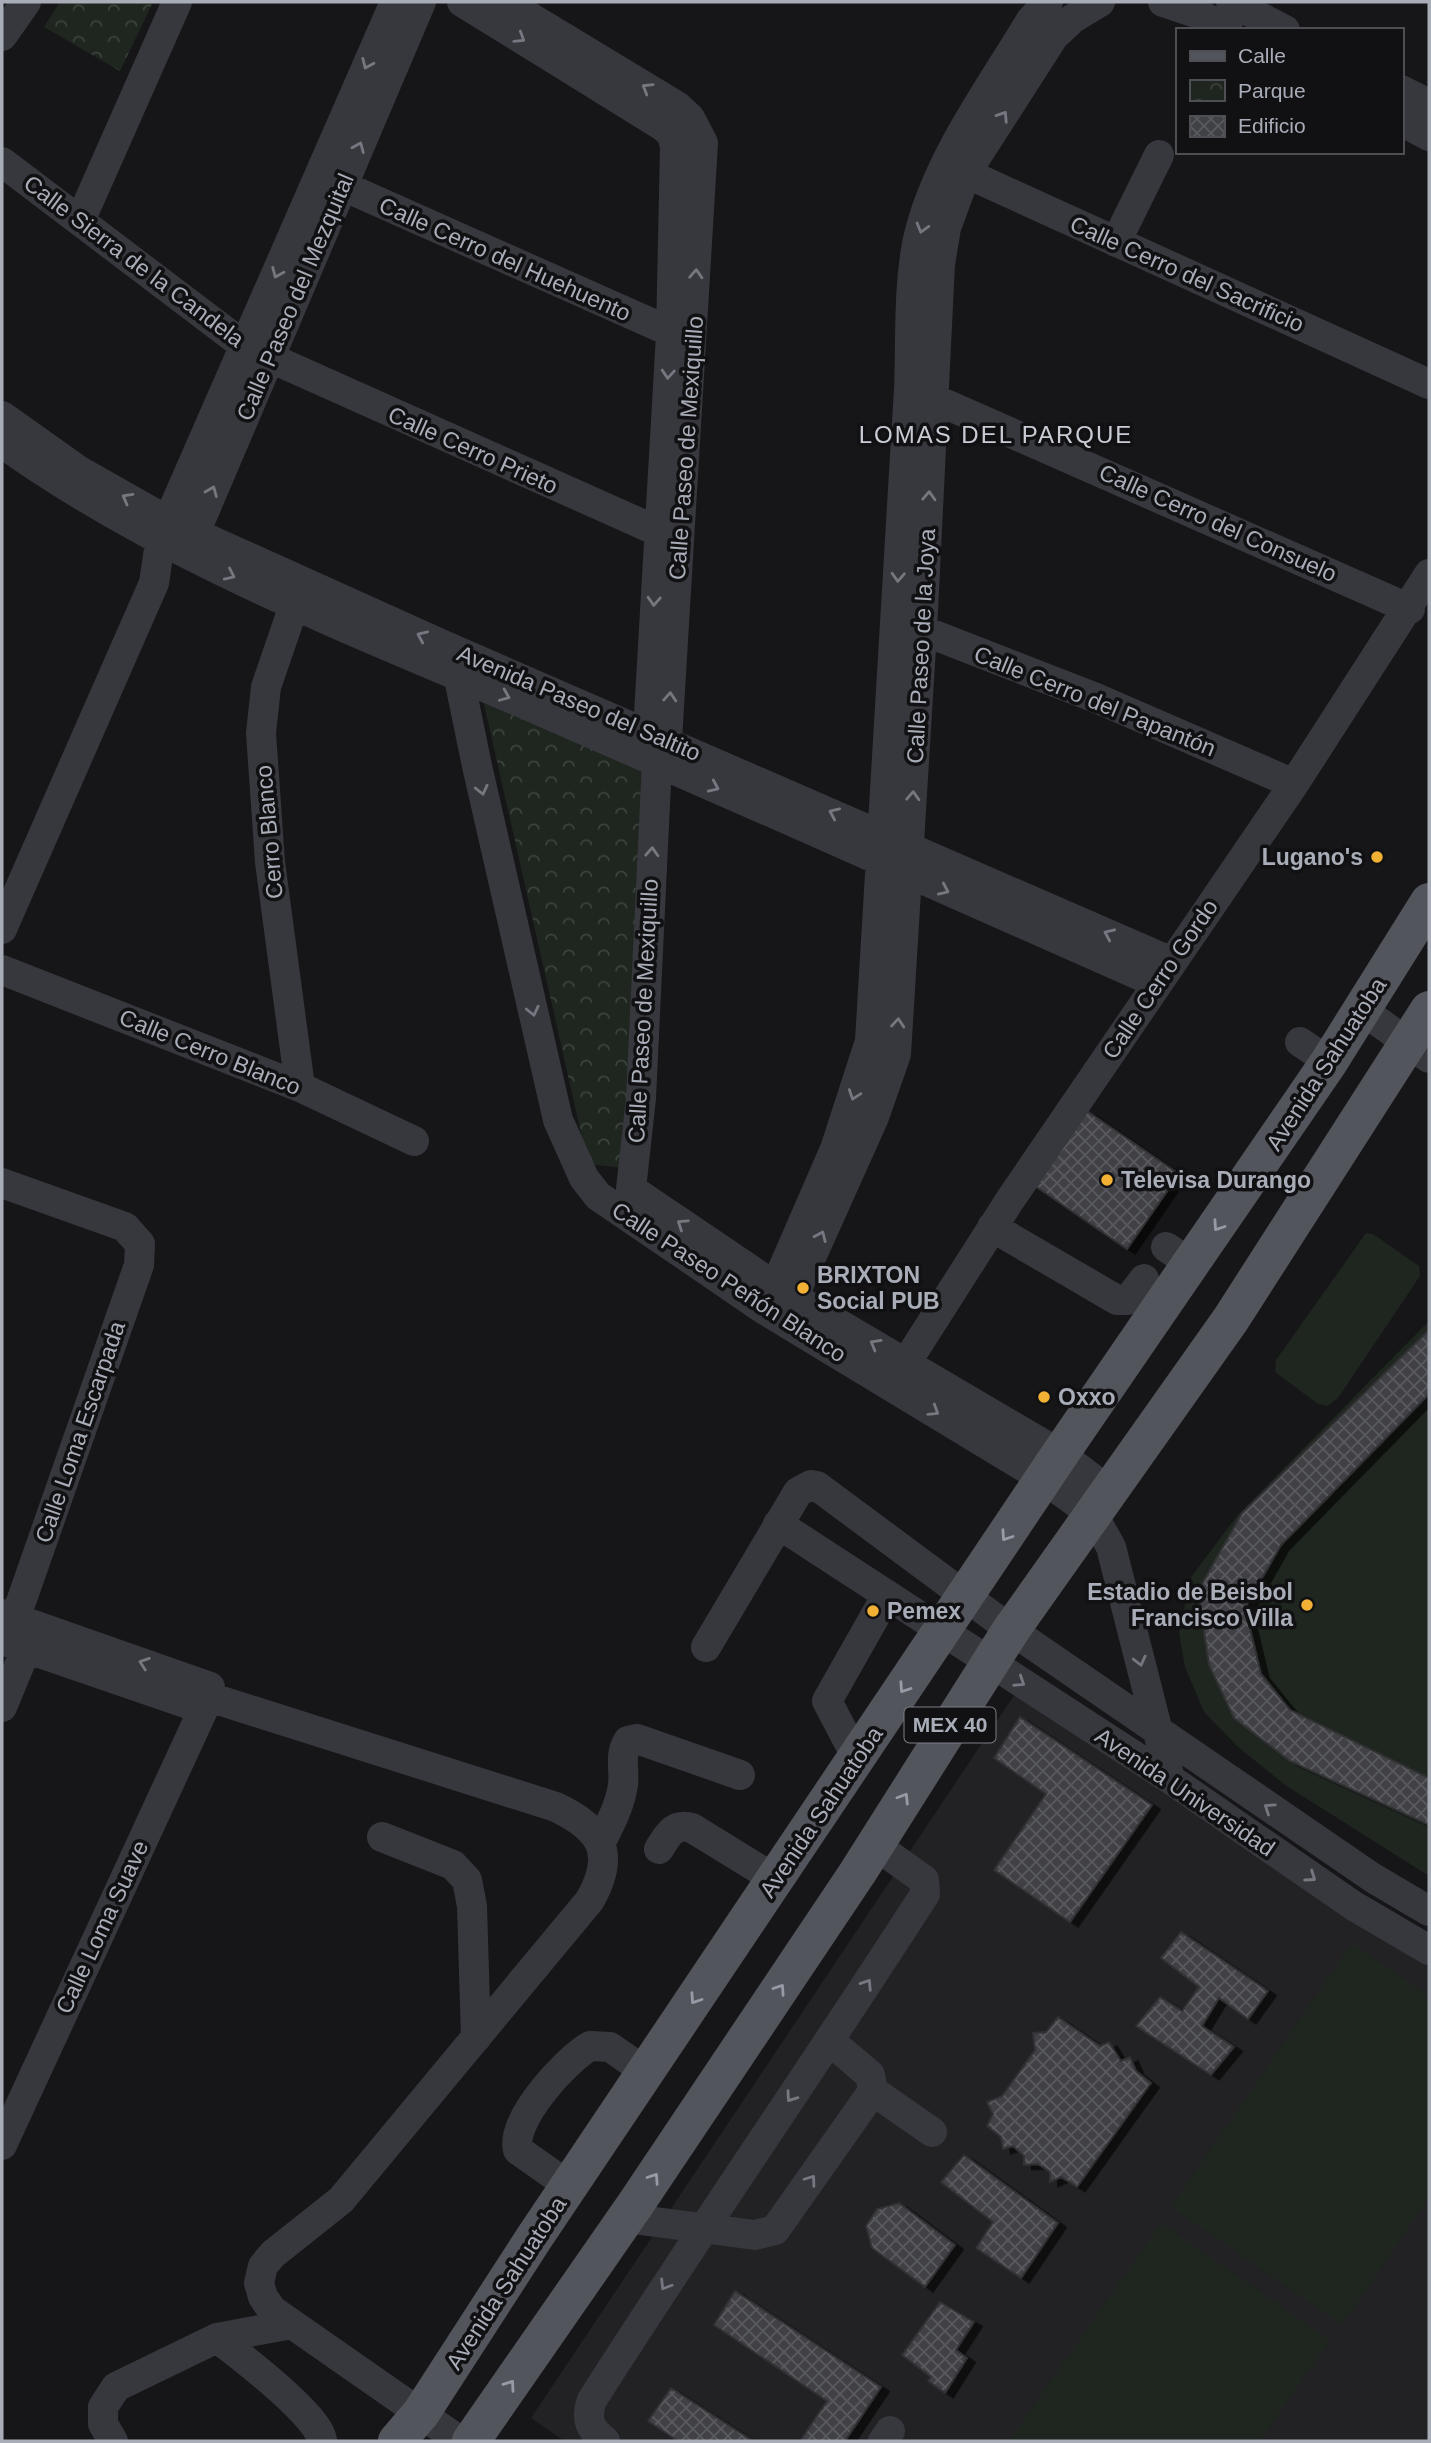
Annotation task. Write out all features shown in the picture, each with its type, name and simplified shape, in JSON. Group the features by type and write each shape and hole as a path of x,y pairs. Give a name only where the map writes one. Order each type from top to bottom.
{"main road":[{"name":"Avenida Sahuatoba","path":"409,2427 1052,1466 1179,1256 1315,1052 1362,1010 1429,902"},
{"name":"MEX 40","path":"471,2441 625,2218 875,1845 1011,1630 1231,1319 1356,1120 1418,1050 1429,1010"},
{"path":"1315,1052 1347,1082 1353,1098 1356,1120"}],"street":[{"path":"2,36 26,2"},
{"path":"80,221 177,2"},
{"name":"Calle Paseo del Mezquital","path":"2,929 176,537 330,180 395,2"},
{"name":"Calle Paseo del Mezquital","path":"330,180 421,2"},
{"path":"462,2 664,127 685,133"},
{"path":"505,2 677,106 685,133"},
{"name":"Calle Paseo de la Joya","path":"956,169 1031,20 1048,2"},
{"name":"Calle Paseo de la Joya","path":"779,1304 865,1061 896,855 922,393 913,284 918,240 930,200 1054,36 1072,19 1100,2"},
{"path":"1163,2 1199,14 1224,28"},
{"path":"1231,2 1281,28"},
{"path":"1403,91 1429,104"},
{"path":"1403,122 1429,136"},
{"name":"Calle Paseo de Mexiquillo","path":"620,1197 641,1098 657,751 682,338 677,165 685,133"},
{"path":"1116,242 1159,155"},
{"name":"Calle Sierra de la Candela","path":"2,162 257,352"},
{"name":"Calle Cerro del Sacrificio","path":"956,169 1429,384"},
{"name":"Calle Cerro del Huehuento","path":"330,180 682,338"},
{"name":"Calle Cerro Prieto","path":"257,352 669,536"},
{"name":"Calle Cerro del Consuelo","path":"922,393 1410,609"},
{"name":"Avenida Paseo del Saltito","path":"2,416 176,537"},
{"name":"Avenida Paseo del Saltito","path":"2,443 81,496 297,594 1164,972"},
{"name":"Calle Cerro Gordo","path":"899,1373 992,1227 1294,784 1410,609 1429,574"},
{"name":"Cerro Blanco","path":"297,594 266,687 261,733 270,862 300,1087"},
{"name":"Calle Cerro del Papantón","path":"909,626 1096,698 1294,784"},
{"name":"Calle Paseo Peñón Blanco","path":"455,662 558,1120 584,1178 620,1197 779,1304 1052,1466 1102,1503"},
{"name":"Calle Cerro Blanco","path":"2,970 300,1087 414,1141"},
{"path":"1362,1010 1418,1050"},
{"name":"Calle Loma Escarpada","path":"2,1183 125,1227 141,1244 139,1265 16,1630 2,1707"},
{"path":"992,1227 1117,1300 1128,1300 1144,1279"},
{"name":"Avenida Universidad","path":"1429,1911 1373,1878 1011,1630 824,1489 811,1485 798,1492 778,1524 1170,1779 1354,1906 1429,1950"},
{"path":"1102,1503 1170,1779"},
{"path":"706,1647 778,1524"},
{"path":"857,1758 827,1701 887,1595"},
{"path":"16,1630 207,1697 556,1807 581,1819 594,1831 604,1861 601,1880 590,1900 341,2200 273,2254 263,2266 259,2283 263,2297 272,2310 292,2324 409,2427 460,2441"},
{"name":"Calle Loma Suave","path":"2,2145 207,1697"},
{"path":"600,1844 614,1816 623,1785 623,1750 628,1741 637,1739 740,1775"},
{"path":"659,1849 672,1829 682,1826 692,1828 775,1879"},
{"path":"382,1838 453,1865 467,1880 472,1906 476,2038"},
{"path":"605,2441 593,2432 588,2422 592,2400 701,2227 830,2041 927,1889 924,1880 875,1845"},
{"path":"1354,1906 1373,1878"},
{"path":"830,2041 870,2075 873,2091 932,2132"},
{"path":"569,2186 518,2150 517,2134 527,2114 552,2080 590,2046 610,2047 646,2072"},
{"path":"625,2218 755,2235 775,2230 873,2091"},
{"path":"113,2441 103,2424 103,2407 116,2387 217,2338 292,2324"},
{"path":"217,2338 257,2369 313,2421 322,2441"}],"shaded area":[{"path":"1019,1688 1429,1963 1429,2441 564,2441 531,2418"}],"green space":[{"path":"60,2 153,2 120,71 44,27"},
{"path":"482,695 645,764 624,1168 588,1164"},
{"path":"1366,1233 1373,1234 1419,1266 1420,1276 1338,1398 1327,1406 1318,1404 1275,1372 1276,1360"},
{"name":"Estadio de Beisbol Francisco Villa","path":"1429,1321 1429,1876 1285,1785 1238,1747 1204,1712 1185,1667 1179,1633 1191,1577 1237,1516"},
{"path":"1352,1943 1429,1996 1429,2198 1342,2325 1171,2207"},
{"path":"1161,2223 1330,2340 1260,2441 1009,2441"}],"building":[{"name":"Televisa Durango","path":"1087,1111 1179,1174 1127,1249 1035,1186"},
{"path":"1429,1330 1429,1394 1281,1545 1245,1608 1261,1674 1290,1710 1429,1778 1429,1825 1290,1761 1234,1718 1209,1665 1198,1591 1242,1513"},
{"path":"1020,1717 1152,1805 1070,1922 994,1870 1046,1794 994,1758"},
{"path":"1181,1932 1268,1991 1248,2019 1219,1998 1202,2026 1234,2047 1211,2075 1136,2026 1160,1997 1182,2011 1199,1987 1161,1958"},
{"path":"1058,2017 1100,2046 1109,2042 1121,2061 1130,2057 1136,2071 1151,2083 1077,2187 1061,2177 1050,2182 1050,2172 1038,2164 1024,2165 1024,2156 1013,2146 1003,2149 1001,2137 987,2126 993,2114 987,2102 1002,2096 1035,2050 1033,2033 1046,2032"},
{"path":"964,2155 1058,2223 1021,2278 976,2248 993,2222 941,2182"},
{"path":"899,2203 955,2245 925,2287 872,2248 866,2226 877,2209"},
{"path":"735,2291 881,2387 845,2441 800,2441 827,2401 714,2325"},
{"path":"940,2302 974,2322 956,2350 967,2358 945,2393 928,2381 931,2377 902,2355"},
{"path":"671,2388 753,2441 678,2441 648,2421"}],"place":[{"name":"Lugano's","path":"1377,857"},
{"name":"Televisa Durango","path":"1107,1180"},
{"name":"BRIXTON Social PUB","path":"803,1288"},
{"name":"Oxxo","path":"1044,1397"},
{"name":"Estadio de Beisbol Francisco Villa","path":"1307,1605"},
{"name":"Pemex","path":"873,1611"}],"district":[{"name":"LOMAS DEL PARQUE","path":"996,435"}]}
